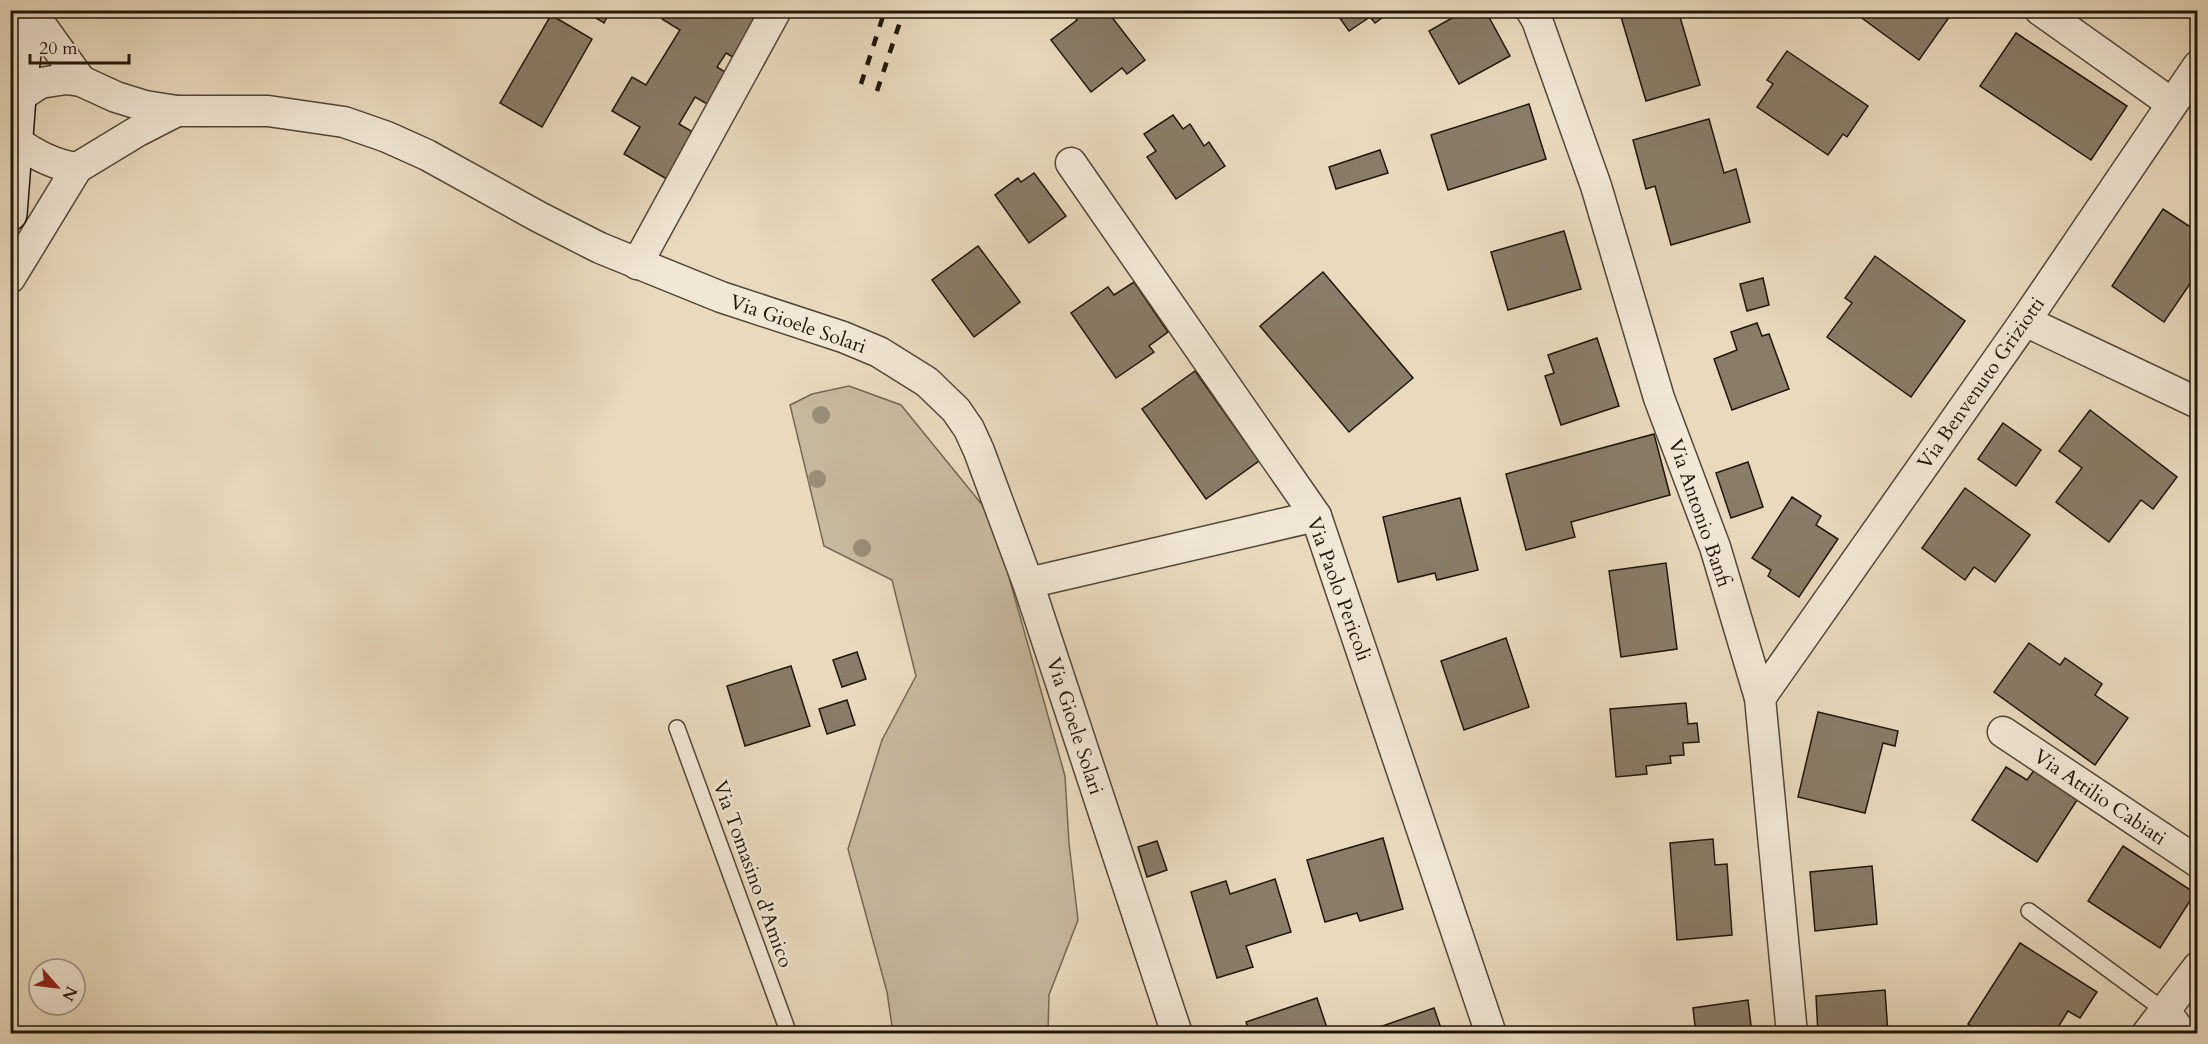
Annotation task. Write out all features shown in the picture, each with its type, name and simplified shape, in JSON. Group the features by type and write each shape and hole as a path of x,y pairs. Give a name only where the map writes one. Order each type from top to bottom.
{"street":[{"path":"29,10 81,81"},
{"path":"10,214 19,97 29,10"},
{"path":"637,264 776,10"},
{"name":"Via Antonio Banfi","path":"1531,10 1537,20 1596,186 1659,398 1715,547 1760,698 1792,1034"},
{"path":"2040,10 2171,103"},
{"name":"Via Benvenuto Griziotti","path":"1760,698 2025,321 2198,66"},
{"name":"Via Gioele Solari","path":"19,97 40,83 66,79 81,81 131,103 177,111 287,113 344,122 387,136 427,155 556,226 637,264 721,297 852,340 905,367 940,393 963,419 974,439 1028,583 1177,1034"},
{"path":"10,278 77,168 177,111"},
{"path":"16,141 44,159 77,168"},
{"name":"Via Paolo Pericoli","path":"1071,163 1316,516 1491,1034"},
{"path":"2025,321 2198,403"},
{"path":"1028,583 1316,516"},
{"name":"Via Attilio Cabiati","path":"2003,732 2198,862"},
{"path":"2165,1026 2198,967"}],"lane":[{"name":"Via Tomasino d'Amico","path":"678,728 789,1034"},
{"path":"2029,911 2165,1026"}],"shaded area":[{"path":"849,386 901,405 992,517 1065,776 1069,843 1078,920 1049,995 1048,1033 893,1033 887,992 848,849 882,740 916,676 892,580 824,546 790,405 812,394"}],"building":[{"path":"583,10 611,10 604,23"},
{"path":"668,10 775,10 743,63 726,53 717,67 728,74 709,105 695,97 679,124 698,135 670,181 624,154 640,127 612,111 632,77 646,85 680,30 662,19"},
{"path":"1070,10 1117,10 1111,16 1145,60 1127,74 1122,68 1091,92 1051,40 1077,20"},
{"path":"1334,10 1393,10 1375,23 1370,17 1349,31"},
{"path":"1466,10 1485,10 1510,56 1459,84 1429,31"},
{"path":"1619,10 1678,10 1700,85 1646,101"},
{"path":"1851,10 1942,10 1950,16 1919,60"},
{"path":"551,15 592,39 542,127 500,103"},
{"path":"2016,33 2127,106 2091,160 1980,86"},
{"path":"1787,51 1868,106 1847,137 1843,134 1828,155 1757,107 1773,84 1767,80"},
{"path":"1529,104 1546,159 1448,190 1431,135"},
{"path":"1173,115 1183,129 1190,124 1204,146 1209,142 1225,166 1176,199 1147,157 1156,151 1144,134"},
{"path":"1709,119 1724,173 1736,169 1750,222 1671,245 1655,186 1646,189 1633,140"},
{"path":"1380,150 1388,173 1336,189 1329,167"},
{"path":"1034,173 1066,216 1029,243 995,195 1018,178 1021,182"},
{"path":"2163,209 2198,232 2198,272 2164,322 2112,286"},
{"path":"1564,231 1581,289 1508,310 1491,252"},
{"path":"978,246 1020,302 974,337 932,280"},
{"path":"1875,256 1965,321 1911,397 1827,337 1852,303 1845,298"},
{"path":"1323,272 1413,378 1349,432 1260,326"},
{"path":"1763,278 1769,305 1747,311 1740,284"},
{"path":"1134,282 1168,332 1149,346 1154,352 1116,378 1071,313 1108,287 1114,295"},
{"path":"1757,323 1762,336 1769,334 1789,389 1732,410 1714,359 1737,350 1731,332"},
{"path":"1597,338 1619,406 1561,425 1545,376 1554,373 1548,355"},
{"path":"1195,371 1259,461 1206,499 1142,409"},
{"path":"2090,410 2177,477 2153,509 2141,500 2109,542 2056,502 2082,468 2059,451"},
{"path":"2003,423 2041,450 2016,486 1978,459"},
{"path":"1654,434 1670,495 1571,522 1575,537 1526,550 1506,474"},
{"path":"1748,462 1763,507 1731,518 1716,473"},
{"path":"1965,488 2030,535 1995,582 1974,567 1965,580 1922,548"},
{"path":"1792,497 1821,516 1816,525 1838,539 1799,597 1768,576 1771,570 1752,558"},
{"path":"1460,498 1478,570 1437,580 1435,573 1398,582 1383,517"},
{"path":"1666,563 1677,649 1621,657 1609,571"},
{"path":"1506,638 1529,707 1464,730 1441,661"},
{"path":"2029,643 2060,665 2065,658 2102,684 2095,695 2128,718 2095,765 1994,692"},
{"path":"857,652 866,679 842,687 833,660"},
{"path":"791,666 810,726 745,746 727,686"},
{"path":"847,700 855,725 827,734 819,709"},
{"path":"1686,703 1688,724 1697,723 1699,742 1683,743 1684,755 1670,756 1671,763 1646,766 1647,774 1616,777 1610,709"},
{"path":"1818,712 1898,731 1895,746 1883,743 1865,813 1798,797"},
{"path":"2006,767 2027,780 2035,769 2079,797 2037,862 1972,820"},
{"path":"1383,838 1403,909 1360,921 1357,913 1325,922 1307,860"},
{"path":"1713,839 1715,865 1727,864 1732,935 1677,940 1670,843"},
{"path":"1157,841 1167,870 1147,877 1138,847"},
{"path":"2123,846 2195,893 2160,948 2088,901"},
{"path":"1872,866 1877,924 1815,931 1810,872"},
{"path":"1275,879 1291,932 1246,946 1253,967 1217,978 1191,892 1226,881 1230,894"},
{"path":"2020,943 2097,992 2080,1018 2068,1011 2054,1034 1983,1034 1968,1024"},
{"path":"1885,990 1888,1034 1818,1034 1816,996"},
{"path":"1317,998 1329,1034 1250,1034 1246,1022"},
{"path":"1748,1000 1752,1034 1696,1034 1693,1008"},
{"path":"1434,1008 1443,1034 1372,1034 1371,1030"}],"railway":[{"path":"861,84 885,10"},
{"path":"877,91 904,10"}]}
